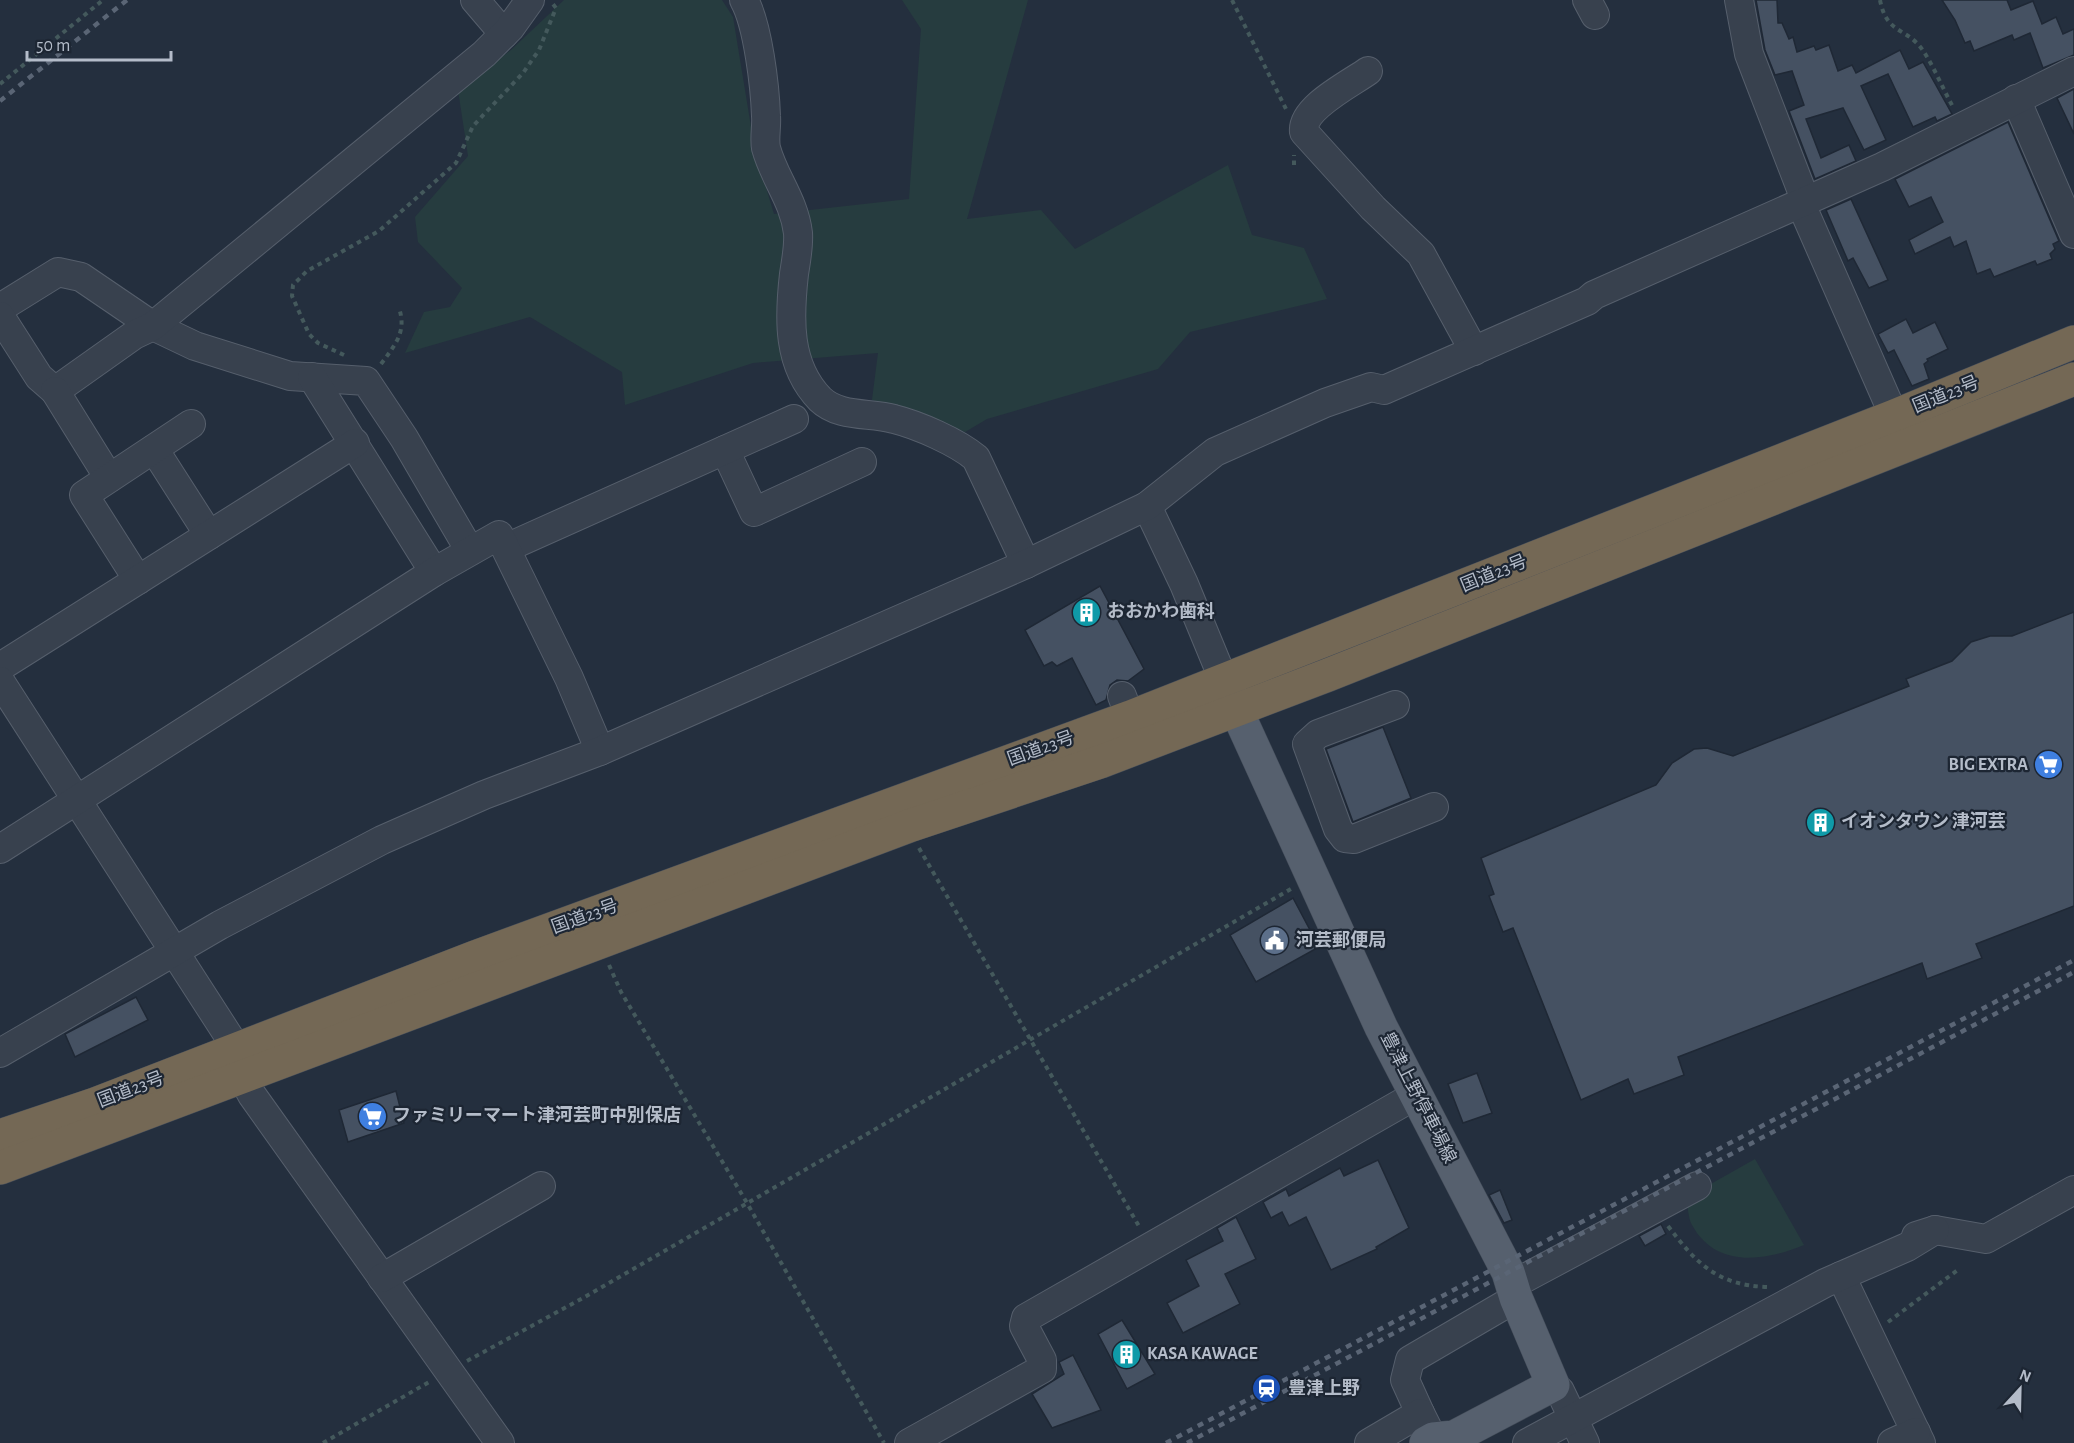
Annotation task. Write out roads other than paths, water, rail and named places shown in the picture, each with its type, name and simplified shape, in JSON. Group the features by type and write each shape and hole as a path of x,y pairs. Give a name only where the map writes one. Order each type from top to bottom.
{"highway":[{"name":"国道23号","path":"0,1136 95,1104 240,1063 599,942 907,827 1100,762 1229,695 2074,342"},
{"name":"国道23号","path":"0,1168 475,957 1126,707 1229,695 1339,671 2074,379"}],"main road":[{"name":"豊津上野停車場線","path":"1229,695 1381,1027 1500,1256 1553,1385"},
{"path":"1426,1432 1454,1437 1553,1385"}],"street":[{"path":"475,0 504,34"},
{"path":"55,391 134,335 153,326 484,54 504,34 530,0"},
{"path":"744,0 760,64 766,116 766,148 795,210 798,237 790,314 794,354 800,371 822,400 833,408 846,413 894,419 965,449 976,458 1026,564"},
{"path":"1739,0 1749,54 1803,203 1894,416"},
{"path":"1368,71 1313,110 1305,120 1304,132 1373,208 1421,254 1474,351"},
{"path":"0,1053 239,914 382,840 484,795 600,751 1026,564 1147,506 1215,452 1325,403 1371,387 1384,390 1474,351 1803,203 2074,71"},
{"path":"2016,99 2074,234"},
{"path":"0,308 57,272 81,277 153,326 195,346 290,376 366,381 404,438 470,550"},
{"path":"0,316 39,377 55,391 109,478"},
{"path":"312,377 434,572"},
{"path":"506,548 794,419"},
{"path":"138,580 84,495 191,424"},
{"path":"0,667 355,443"},
{"path":"154,449 209,536"},
{"path":"724,450 754,512 862,462"},
{"path":"1147,506 1184,585 1229,695"},
{"path":"0,849 434,572 499,535 569,678 600,751"},
{"path":"0,681 175,953 240,1063 382,1278 500,1443"},
{"path":"1395,705 1318,734 1307,744 1338,829 1345,838 1354,839 1434,807"},
{"path":"909,1443 1042,1369 1042,1360 1024,1326 1026,1318 1416,1095"},
{"path":"382,1278 541,1186"},
{"path":"1376,1441 1426,1432 1404,1380 1410,1360 1514,1292 1697,1186"},
{"path":"1882,1249 1935,1230 1986,1239 2074,1190"},
{"path":"1527,1443 1841,1276 1907,1247 1935,1230"},
{"path":"1841,1276 1868,1332 1910,1440"},
{"path":"1553,1385 1560,1390 1584,1443"}],"railway":[{"path":"0,101 127,0"},
{"path":"1166,1443 2074,960"},
{"path":"1187,1443 2074,972"}],"place":[{"name":"おおかわ歯科","path":"1086,612"},
{"name":"BIG EXTRA","path":"2049,765"},
{"name":"イオンタウン 津河芸","path":"1820,822"},
{"name":"河芸郵便局","path":"1275,941"},
{"name":"ファミリーマート津河芸町中別保店","path":"372,1116"},
{"name":"KASA KAWAGE","path":"1126,1354"},
{"name":"豊津上野","path":"1267,1389"}]}
